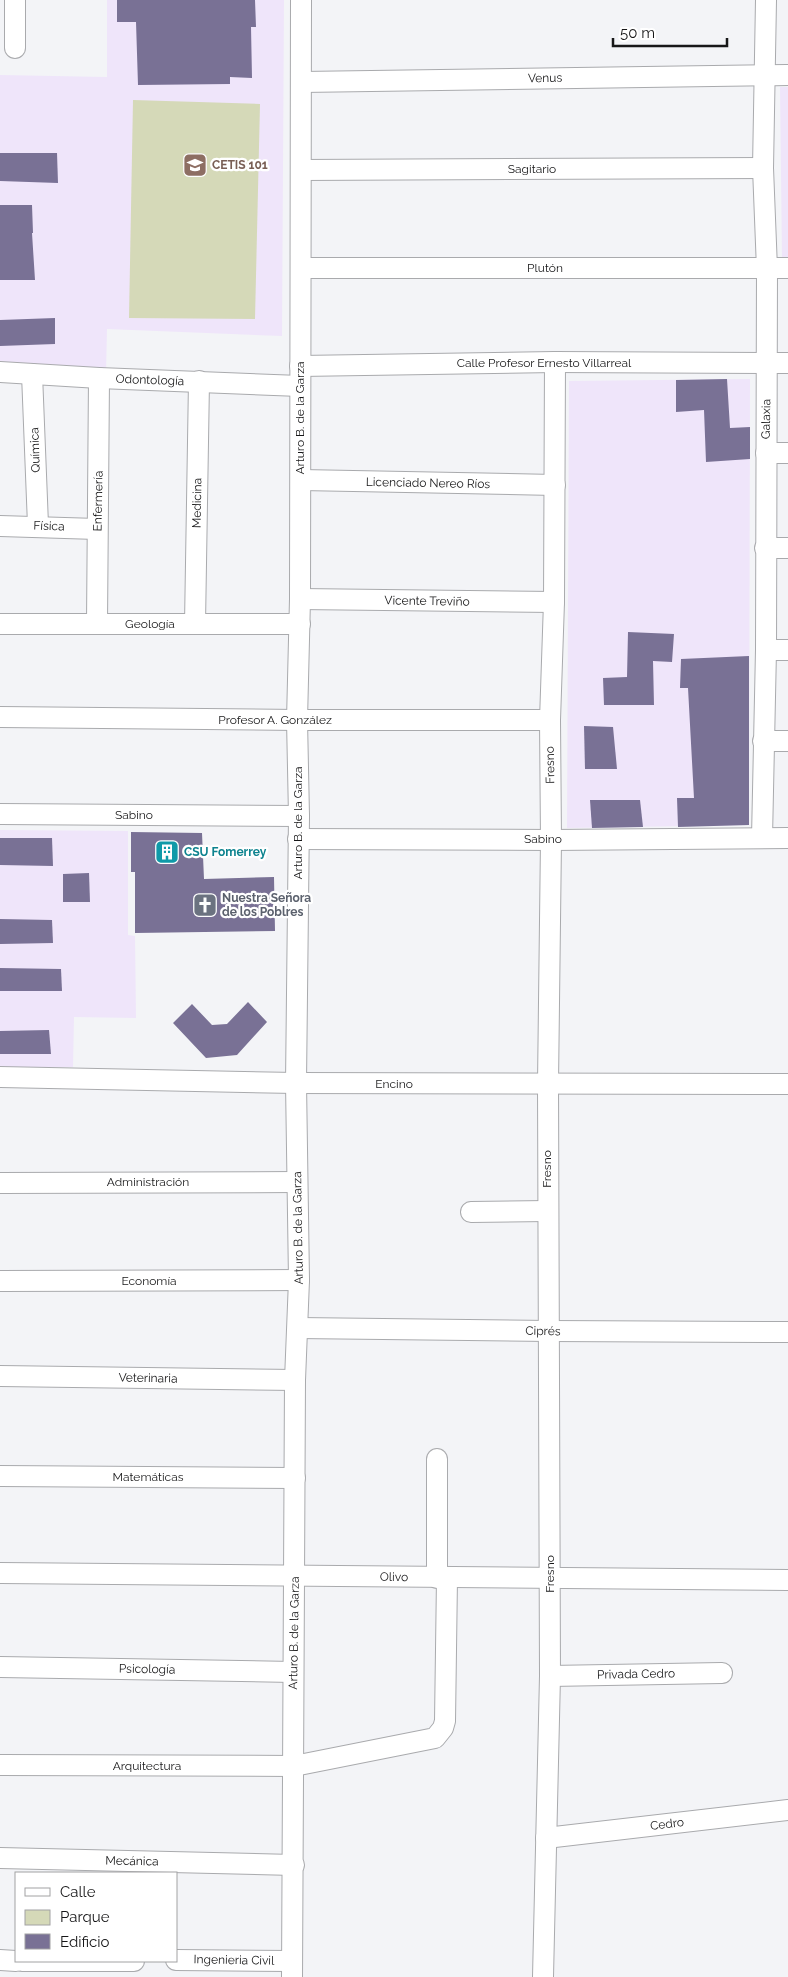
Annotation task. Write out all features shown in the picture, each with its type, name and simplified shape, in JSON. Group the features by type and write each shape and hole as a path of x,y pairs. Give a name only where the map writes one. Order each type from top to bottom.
{"street":[{"path":"15,0 15,48"},
{"name":"Arturo B. de la Garza","path":"292,1969 294,1864 293,1672 299,1280 296,1083 299,816 297,720 300,624 302,268 301,0"},
{"name":"Galaxia","path":"762,838 766,650 767,268 764,168 766,0"},
{"name":"Venus","path":"302,82 788,75"},
{"name":"Sagitario","path":"302,170 764,168"},
{"name":"Plutón","path":"302,268 788,268"},
{"name":"Calle Profesor Ernesto Villarreal","path":"300,376 555,362 788,363"},
{"name":"Fresno","path":"543,1977 550,1676 548,1084 552,840 550,720 554,602 555,362"},
{"name":"Odontología","path":"0,372 99,378 199,381 300,376"},
{"name":"Química","path":"32,374 38,525"},
{"name":"Enfermería","path":"97,624 99,378"},
{"name":"Medicina","path":"196,624 199,381"},
{"path":"766,453 788,453"},
{"name":"Licenciado Nereo Ríos","path":"301,480 555,485"},
{"name":"Física","path":"0,526 38,525 98,529"},
{"path":"766,548 788,548"},
{"name":"Vicente Treviño","path":"300,599 554,602"},
{"name":"Geología","path":"0,624 300,624"},
{"path":"766,650 788,650"},
{"name":"Profesor A. González","path":"0,717 550,720"},
{"path":"763,741 788,741"},
{"name":"Sabino","path":"0,814 299,816"},
{"name":"Sabino","path":"298,839 552,840 788,838"},
{"name":"Encino","path":"0,1077 296,1083 788,1084"},
{"name":"Administración","path":"0,1182 297,1182"},
{"path":"471,1212 548,1211"},
{"name":"Economía","path":"0,1281 299,1280"},
{"name":"Ciprés","path":"298,1328 788,1332"},
{"name":"Veterinaria","path":"0,1376 296,1380"},
{"path":"294,1766 425,1741 435,1738 440,1734 445,1721 437,1459"},
{"name":"Matemáticas","path":"0,1476 295,1478"},
{"name":"Olivo","path":"0,1573 788,1580"},
{"name":"Psicología","path":"0,1667 293,1672"},
{"name":"Privada Cedro","path":"550,1676 722,1673"},
{"name":"Arquitectura","path":"0,1765 294,1766"},
{"name":"Cedro","path":"546,1838 788,1810"},
{"name":"Mecánica","path":"0,1858 294,1864"},
{"path":"0,1960 15,1961"},
{"path":"28,1962 79,1970 128,1962"},
{"name":"Ingenieria Civil","path":"182,1965 292,1969"}],"shaded area":[{"name":"CETIS 101","path":"107,0 284,0 282,336 107,329 106,374 0,368 0,75 107,77"},
{"path":"780,87 788,87 788,259 782,259"},
{"path":"750,379 749,825 567,828 569,381"},
{"path":"0,830 128,831 128,935 135,936 136,1018 74,1017 73,1067 0,1068"}],"green space":[{"path":"133,100 260,104 255,319 129,318"}],"building":[{"path":"117,0 255,0 256,27 251,27 252,78 230,77 230,84 138,85 136,22 117,22"},
{"path":"0,153 57,153 58,183 0,181"},
{"path":"0,205 32,205 35,280 0,280"},
{"path":"55,318 55,344 0,346 0,320"},
{"path":"727,379 730,428 750,427 750,459 706,462 704,410 676,412 676,380"},
{"path":"628,632 674,634 672,662 653,661 654,705 604,705 603,678 627,677"},
{"path":"749,656 749,825 678,827 677,798 694,798 688,688 680,688 681,659"},
{"path":"584,726 613,727 617,769 585,769"},
{"path":"590,800 640,800 643,827 592,828"},
{"name":"Nuestra Señora de los Poblres","path":"131,832 202,833 204,879 274,877 275,931 135,933 135,872 131,872"},
{"path":"0,838 52,838 53,866 0,865"},
{"path":"89,873 90,902 63,902 63,874"},
{"path":"0,919 52,920 53,943 0,944"},
{"path":"0,968 61,969 62,991 0,991"},
{"path":"248,1002 267,1022 237,1055 206,1058 173,1023 192,1004 212,1025 227,1024"},
{"path":"49,1030 51,1054 0,1054 0,1031"}],"place":[{"name":"CETIS 101","path":"195,165"},
{"name":"CSU Fomerrey","path":"167,852"},
{"name":"Nuestra Señora de los Poblres","path":"205,905"}]}
